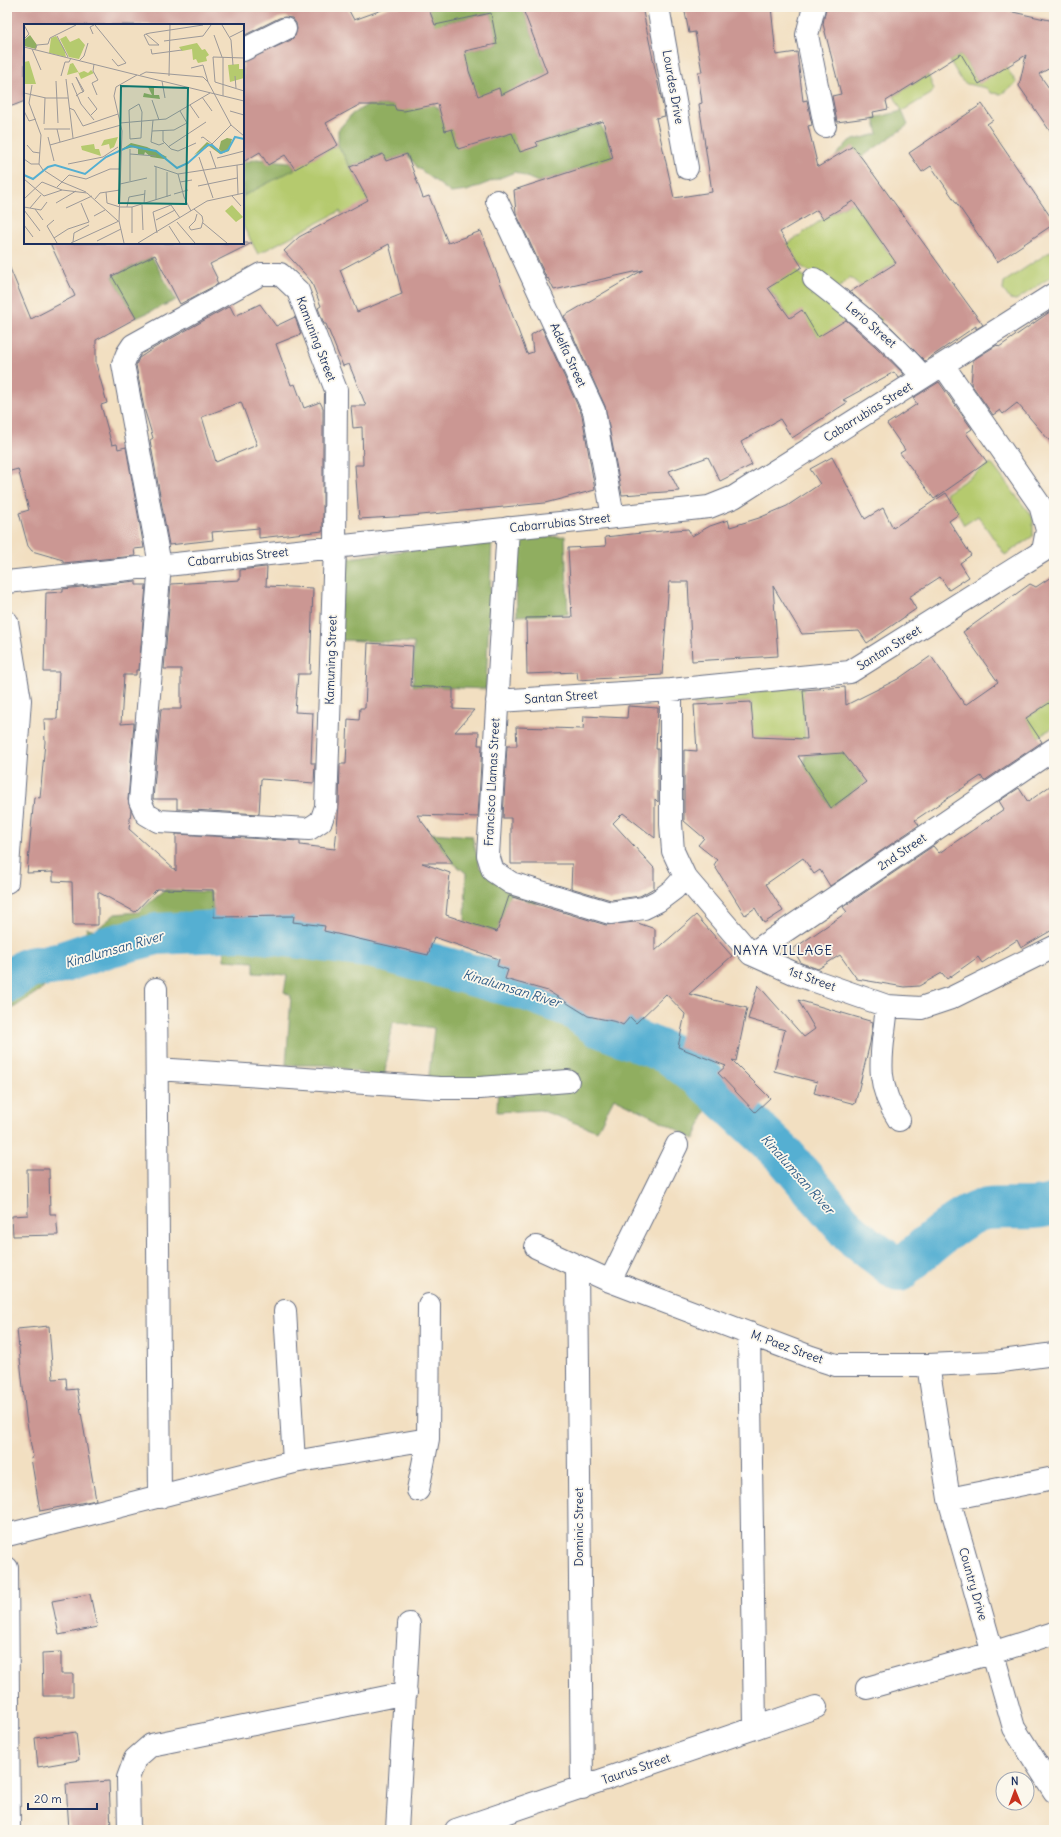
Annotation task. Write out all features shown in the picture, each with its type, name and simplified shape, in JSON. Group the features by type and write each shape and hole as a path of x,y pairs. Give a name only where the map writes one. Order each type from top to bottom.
{"street":[{"name":"Lourdes Drive","path":"658,7 687,168"},
{"path":"814,7 807,35 825,126"},
{"path":"244,49 285,28"},
{"name":"Adelfa Street","path":"497,201 594,411 613,517"},
{"name":"Kamuning Street","path":"262,274 280,274 298,291 336,390 335,547 326,807 321,821 309,830 158,821 146,814 140,801 160,566 123,364 133,345 262,274"},
{"name":"Lerio Street","path":"814,279 868,321 898,348 923,377"},
{"name":"Cabarrubias Street","path":"7,582 709,507 734,497 1054,294"},
{"name":"Santan Street","path":"497,701 671,690 850,672 1043,551 1047,530 1040,505 942,365"},
{"name":"Francisco Llamas Street","path":"508,528 488,855 493,871 511,883 610,912 644,908 658,901 674,889 685,877"},
{"path":"7,622 20,700 7,882"},
{"name":"1st Street","path":"671,690 670,824 673,851 685,877 751,954 798,975 887,1006 921,1008 951,998 1054,947"},
{"name":"2nd Street","path":"751,954 1054,749"},
{"path":"156,989 160,1497"},
{"path":"887,1006 880,1059 882,1084 893,1111 899,1120"},
{"path":"157,1069 440,1088 480,1088 568,1081"},
{"path":"610,1281 677,1145"},
{"name":"M. Paez Street","path":"536,1246 610,1281 836,1365 928,1365 994,1362 1054,1354"},
{"name":"Dominic Street","path":"577,1266 582,1788"},
{"path":"418,1490 428,1439 429,1305"},
{"path":"285,1311 294,1462"},
{"path":"749,1333 755,1728"},
{"name":"Country Drive","path":"928,1365 949,1499 1014,1728 1054,1791"},
{"path":"7,1535 294,1462 428,1439"},
{"path":"949,1499 1054,1478"},
{"path":"7,1568 9,1830"},
{"path":"397,1830 410,1624"},
{"path":"868,1688 992,1653 1054,1633"},
{"path":"129,1830 128,1778 135,1759 151,1745 406,1693"},
{"name":"Taurus Street","path":"456,1830 816,1707"}],"green space":[{"path":"428,7 522,7 547,72 531,80 534,87 542,140 600,124 606,134 615,165 586,167 538,182 515,172 467,191 451,193 417,167 407,154 386,161 383,154 350,167 338,145 338,130 352,114 367,105 394,105 426,99 437,107 461,139 472,79 466,61 454,53 497,44 491,13 444,23 451,54 442,45"},
{"path":"961,54 979,84 1003,63 1017,83 1001,94 991,93 986,88 967,84 961,80 950,61"},
{"path":"928,75 934,89 931,94 902,111 894,96"},
{"path":"902,111 908,125 862,157 865,163 835,157 849,141 878,134 874,118"},
{"path":"338,145 377,217 351,231 340,211 258,254 244,228 244,195"},
{"path":"256,159 290,162 295,169 244,195 244,163"},
{"path":"850,203 855,205 887,251 901,259 872,278 895,312 876,324 874,321 885,308 850,277 838,289 802,267 787,244 823,219"},
{"path":"1054,249 1054,275 1016,300 1010,299 1003,290 1004,282"},
{"path":"152,257 176,300 136,318 112,276"},
{"path":"796,270 869,328 849,339 818,337 802,311 790,318 768,287"},
{"path":"991,463 1033,518 1033,536 1005,555 978,516 964,525 946,493"},
{"path":"565,536 568,614 517,616 515,539"},
{"path":"492,539 486,689 413,686 414,643 340,640 342,559"},
{"path":"803,687 805,739 753,737 751,702 694,705 693,698"},
{"path":"1054,700 1054,727 1038,737 1026,718"},
{"path":"850,748 866,782 868,796 860,786 831,808 813,779 804,782 805,756 835,753"},
{"path":"431,833 472,836 480,868 508,886 537,901 532,921 519,931 529,901 510,894 497,932 465,922 466,873 452,862"},
{"path":"165,890 211,892 214,917 224,922 294,927 428,955 431,944 503,972 501,983 532,992 572,1007 598,1026 613,1032 638,1030 701,1056 745,1104 730,1121 709,1104 694,1139 614,1098 597,1131 540,1110 497,1112 498,1081 428,1084 434,1028 393,1022 384,1078 328,1065 286,1065 291,996 284,992 287,975 254,973 254,962 224,960 224,949 210,950 162,948 127,953 64,974 12,1009 16,968 32,967 39,959 80,949 87,928 96,930 115,914 138,912"}],"building":[{"path":"7,7 347,7 354,20 390,7 428,7 435,25 491,13 497,44 465,51 469,71 478,96 499,88 501,95 547,72 522,7 642,7 665,116 656,118 674,198 712,192 699,104 702,103 698,72 702,72 695,32 689,33 684,7 771,7 776,55 797,52 803,101 807,100 812,125 808,126 818,167 853,146 983,325 976,329 976,326 925,361 892,328 850,292 896,263 853,201 823,219 817,210 780,232 802,267 768,288 790,318 802,310 818,337 846,320 904,374 898,378 894,372 843,400 848,402 792,438 780,419 741,442 752,465 720,481 708,457 669,471 679,491 622,495 605,406 564,316 643,270 554,290 548,278 547,279 516,213 514,190 613,158 603,121 536,142 538,146 520,152 512,133 458,149 452,129 445,131 438,104 404,111 396,110 394,105 359,105 326,123 338,145 295,169 285,155 268,165 260,152 244,161 244,62 291,40 295,36 297,29 296,23 292,18 285,17 279,18 244,36 244,24 24,24 24,101 7,108"},
{"path":"826,7 990,7 1054,21 1054,66 1039,74 1054,95 1054,137 1019,86 1026,55 979,84 961,54 886,101 888,109 873,112 874,117 837,122 832,96 841,94 823,24"},
{"path":"982,104 993,120 987,124 1054,222 1054,224 997,262 931,166 922,172 909,153"},
{"path":"383,154 386,161 407,154 423,198 429,196 448,243 481,231 527,354 533,352 531,335 542,328 582,415 595,490 545,503 411,516 359,519 355,465 363,465 362,427 353,428 351,406 366,406 349,364 343,366 326,324 324,324 318,308 321,306 311,281 284,251 299,237 368,200 350,167","holes":["389,244 402,294 357,312 340,270"]},
{"path":"252,243 210,264 217,278 218,284 180,304 155,255 112,276 136,318 96,340 96,364 107,403 101,405 112,445 117,444 118,449 126,447 144,548 134,549 135,556 63,563 63,560 32,551 28,546 19,513 29,510 18,469 7,472 7,261 31,319 75,296 50,244"},
{"path":"260,304 276,326 295,317 301,334 276,344 291,385 295,384 304,408 320,402 323,408 323,531 259,538 259,528 212,532 213,540 169,545 150,440 153,438 144,408 136,365 139,358 154,348 230,306 235,316","holes":["241,402 257,445 216,462 202,417"]},
{"path":"1054,309 1054,446 1017,403 1003,414 1000,410 993,415 971,384 973,360 997,345 999,347"},
{"path":"939,382 972,429 966,433 987,462 934,499 900,453 905,450 887,424 917,404 913,398"},
{"path":"832,457 865,519 883,508 893,528 946,493 959,514 949,521 971,555 960,563 969,577 949,590 940,577 909,597 916,609 867,643 859,631 802,634 773,586 778,656 692,661 688,582 669,582 662,675 578,680 577,672 527,674 526,618 572,617 568,548 606,546 605,537 651,532 688,529 692,536 710,526 728,520 730,527 759,518 787,506 820,484 810,469"},
{"path":"267,567 266,586 313,588 310,674 298,674 295,712 313,713 311,763 315,763 314,783 261,779 259,814 177,809 177,799 153,799 161,709 181,709 181,669 164,669 171,584 240,580 240,570"},
{"path":"1054,575 1054,700 1026,718 1042,742 984,781 981,776 915,820 919,825 830,886 820,870 814,874 803,858 766,884 783,911 764,923 755,908 745,915 714,865 717,860 698,845 704,838 684,821 684,750 697,751 694,705 751,702 754,737 807,739 803,690 845,687 846,705 898,679 931,656 965,705 998,682 963,632 1030,584 1036,587","holes":["843,753 866,782 831,808 798,756"]},
{"path":"136,581 136,585 146,585 139,670 136,670 136,675 124,675 121,724 134,723 128,800 131,810 129,829 176,871 176,834 300,841 300,845 335,849 339,805 340,764 346,764 348,719 359,720 360,708 365,708 368,643 413,646 411,686 453,688 453,709 474,710 455,732 479,732 478,745 482,745 478,817 417,815 453,863 422,863 450,873 446,915 497,932 509,896 606,925 635,922 655,929 655,951 696,915 732,956 689,994 747,1008 736,1061 732,1060 770,1098 755,1112 718,1073 726,1066 678,1047 685,1014 666,994 636,1023 630,1017 623,1025 617,1022 588,1016 548,991 505,979 508,970 497,966 499,959 434,937 428,955 324,931 325,926 293,922 294,916 214,917 213,890 157,889 135,912 98,892 98,925 73,925 72,882 53,881 53,872 27,873 34,797 40,798 45,742 44,719 57,719 59,672 44,672 46,593 63,592 63,589"},
{"path":"628,706 658,708 656,749 658,749 658,802 655,799 655,838 623,813 613,823 654,868 654,888 640,896 611,900 571,888 572,864 511,864 511,818 503,818 507,746 517,746 516,727 583,729 584,716 627,718"},
{"path":"1054,783 1054,929 1021,948 1017,940 982,963 978,957 947,979 942,973 919,986 904,987 857,979 840,955 818,969 801,963 793,949 847,912 843,907 933,846 939,853 1004,809 999,801 1019,788 1028,802"},
{"path":"758,985 804,1037 815,1029 798,1000 873,1022 870,1043 855,1104 814,1093 817,1082 774,1071 785,1030 748,1019"},
{"path":"27,1169 49,1169 50,1214 56,1214 58,1235 13,1236 12,1216 28,1215"},
{"path":"49,1326 53,1379 66,1378 67,1390 77,1389 96,1500 40,1511 31,1458 33,1457 26,1417 17,1329"},
{"path":"90,1594 97,1627 59,1635 52,1601"},
{"path":"61,1652 61,1674 73,1674 73,1696 43,1696 42,1653"},
{"path":"76,1732 79,1760 38,1767 35,1738"},
{"path":"109,1781 111,1830 69,1830 66,1784"}],"waterway":[{"name":"Kinalumsan River","path":"7,982 28,968 57,964 107,947 157,934 241,930 374,948 529,991 572,1007 598,1026 670,1054 705,1081 784,1155 851,1234 899,1271 953,1225 977,1212 995,1208 1038,1208 1054,1204"}],"district":[{"name":"NAYA VILLAGE","path":"783,950"}]}
